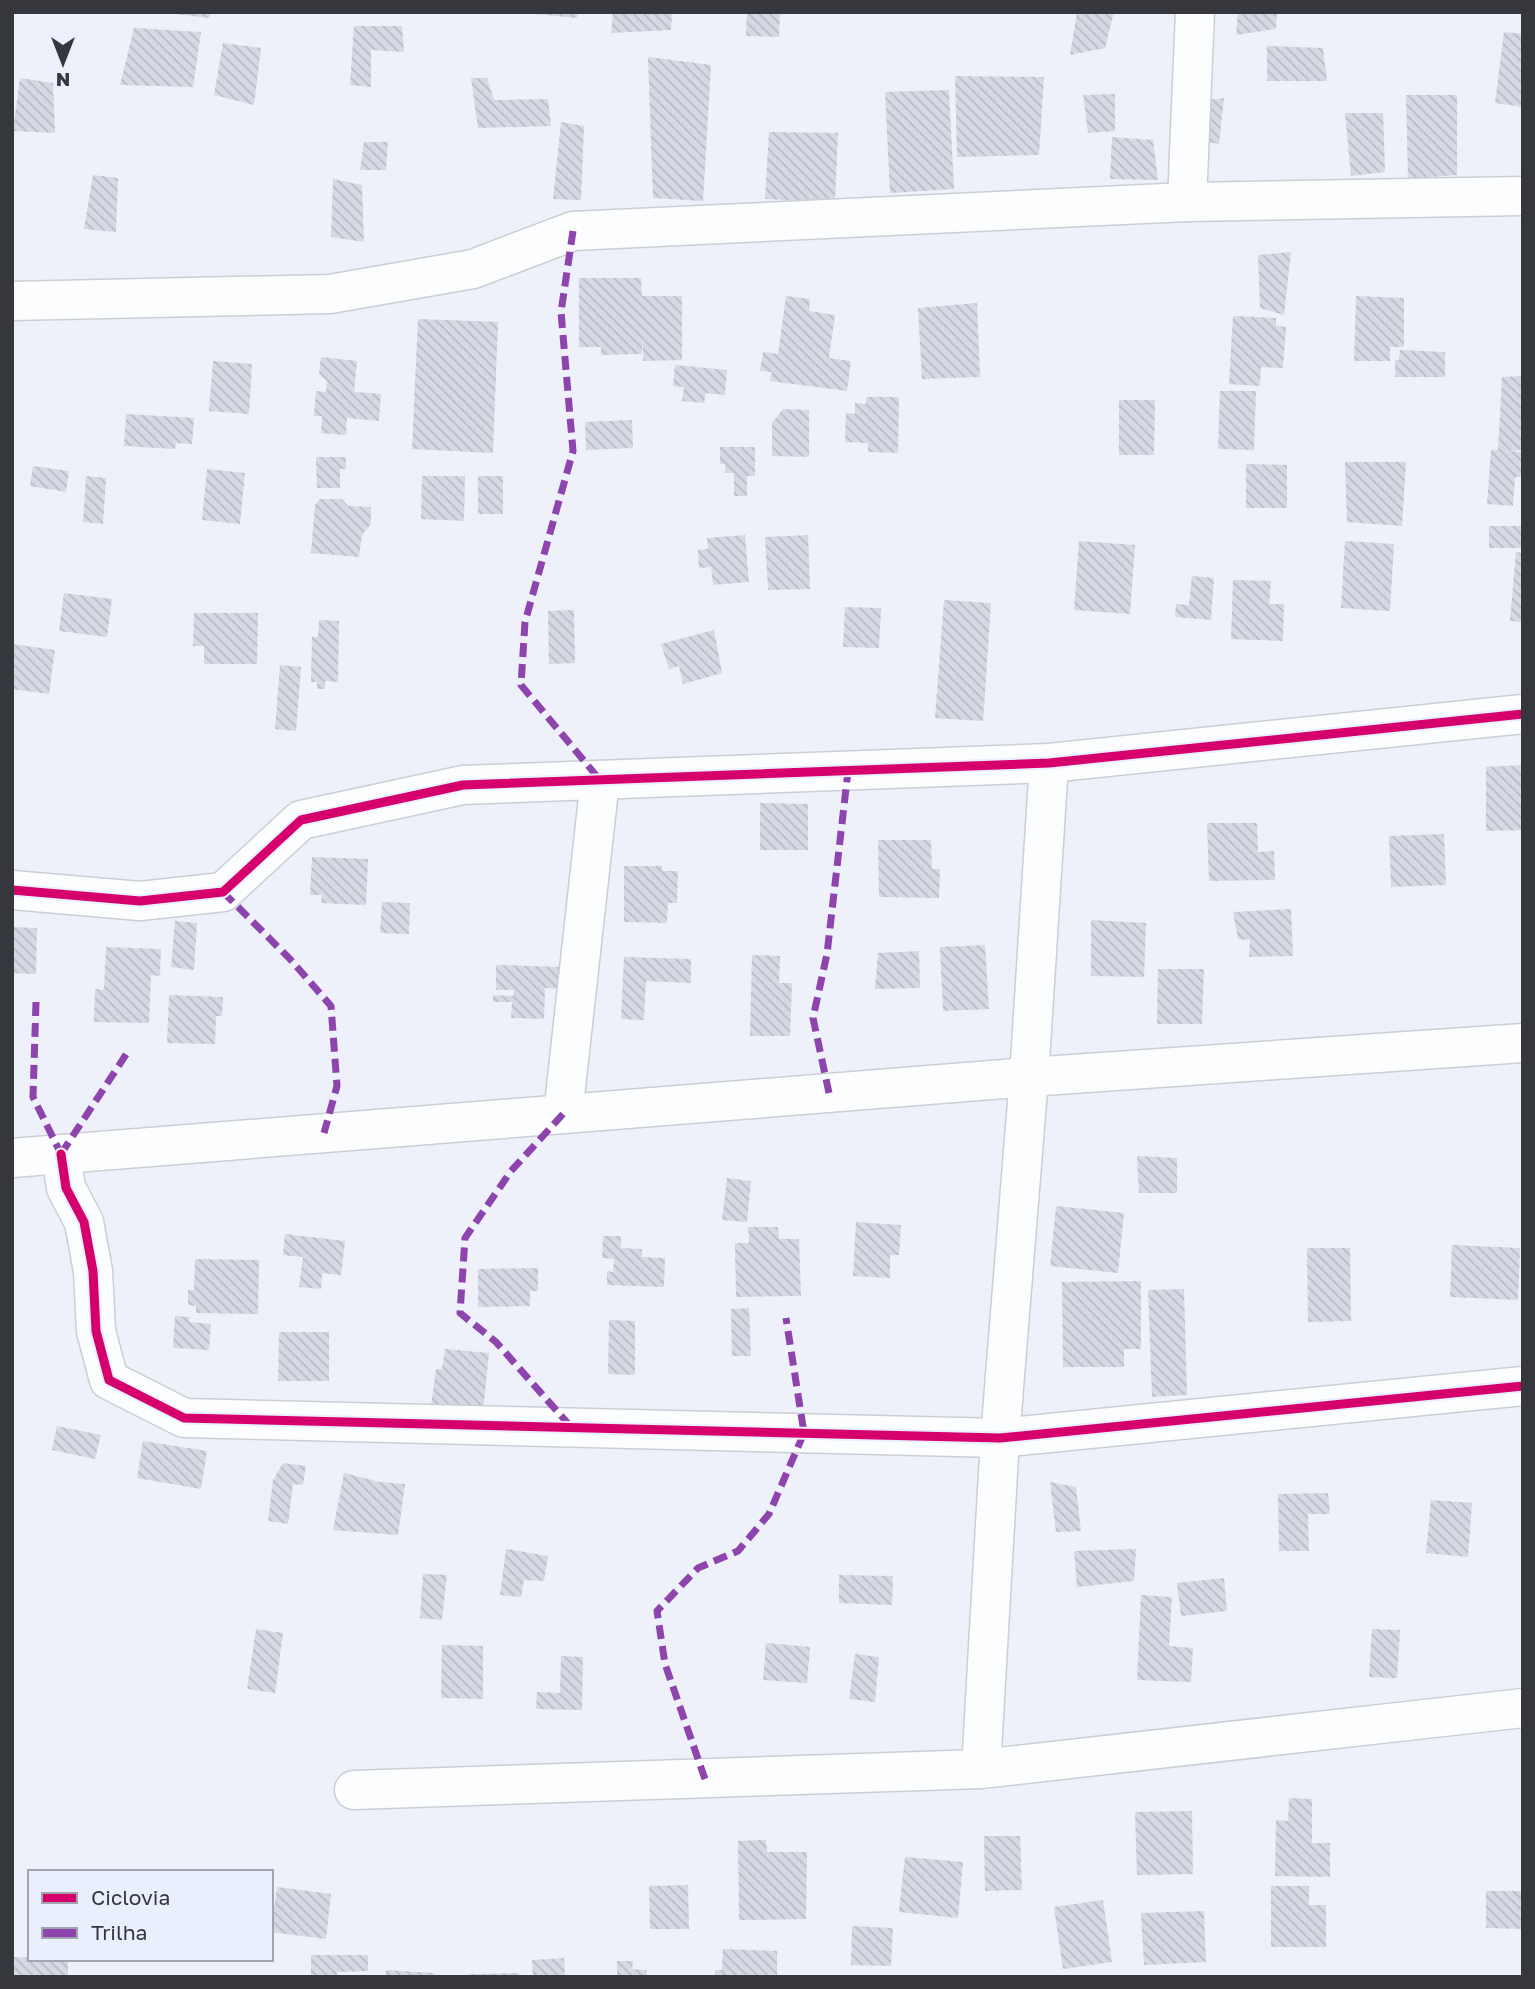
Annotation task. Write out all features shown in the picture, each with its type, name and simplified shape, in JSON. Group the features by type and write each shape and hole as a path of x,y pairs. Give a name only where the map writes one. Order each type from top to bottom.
{"street":[{"path":"1187,202 1195,12"},
{"path":"12,301 330,294 473,269 573,231 1187,202 1523,196"},
{"path":"12,890 140,901 223,892 301,820 463,785 1049,763 1523,714"},
{"path":"981,1769 1000,1438 1030,1077 1049,763"},
{"path":"564,1114 600,780"},
{"path":"12,1158 1030,1077 1523,1043"},
{"path":"61,1154 66,1188 84,1222 93,1270 96,1331 109,1380 184,1418 1000,1438 1523,1387"},
{"path":"354,1790 981,1769 1523,1708"}],"building":[{"path":"210,12 210,18 175,14"},
{"path":"535,12 578,12 577,18"},
{"path":"613,12 672,12 671,30 611,33"},
{"path":"747,12 780,12 779,37 746,36"},
{"path":"1077,12 1114,12 1105,48 1070,55"},
{"path":"1238,12 1277,12 1276,29 1236,35"},
{"path":"354,26 402,26 404,52 371,50 371,87 350,85"},
{"path":"134,28 201,32 193,87 120,85"},
{"path":"1504,32 1523,34 1523,107 1495,103"},
{"path":"223,43 261,48 254,105 214,95"},
{"path":"1267,46 1323,48 1327,81 1267,81"},
{"path":"648,57 711,65 703,201 653,198"},
{"path":"955,76 1044,77 1039,155 957,157"},
{"path":"20,78 53,83 55,133 13,131"},
{"path":"471,78 487,78 494,100 548,99 551,126 478,128"},
{"path":"949,90 954,189 890,193 885,92"},
{"path":"1115,94 1115,131 1088,133 1083,95"},
{"path":"1406,95 1457,95 1457,175 1408,179"},
{"path":"1224,98 1219,144 1197,140 1199,101"},
{"path":"1345,113 1383,113 1385,172 1351,176"},
{"path":"561,122 584,126 581,200 553,199"},
{"path":"769,132 838,133 835,202 765,199"},
{"path":"1112,137 1153,140 1158,180 1110,179"},
{"path":"364,142 388,142 386,170 360,170"},
{"path":"93,175 118,178 116,232 84,229"},
{"path":"333,179 362,185 364,242 331,237"},
{"path":"1291,252 1284,315 1260,308 1258,255"},
{"path":"579,278 641,278 642,296 682,296 682,360 643,361 643,335 642,354 601,355 601,347 579,347"},
{"path":"786,296 810,299 809,311 835,315 829,358 851,361 847,391 770,381 772,372 760,371 763,352 778,354"},
{"path":"1356,296 1404,298 1404,347 1390,347 1390,361 1354,361"},
{"path":"977,303 980,377 922,379 918,308"},
{"path":"1233,316 1276,318 1276,326 1286,327 1283,368 1261,367 1260,386 1229,384"},
{"path":"418,319 498,322 493,453 412,449"},
{"path":"1400,350 1445,352 1445,377 1395,377 1395,360 1399,360"},
{"path":"321,357 357,361 354,392 381,394 379,421 347,418 346,435 321,433 322,416 314,416 316,391 326,392 327,381 319,374"},
{"path":"213,361 252,364 249,414 209,411"},
{"path":"675,365 727,370 725,395 706,393 704,403 682,401 684,387 673,386"},
{"path":"1523,376 1523,450 1505,451 1523,452 1523,477 1515,477 1513,506 1487,504 1491,450 1498,450 1502,377"},
{"path":"1220,391 1256,391 1254,450 1218,449"},
{"path":"866,397 899,397 898,453 868,452 868,443 845,442 846,413 855,414 855,403 866,404"},
{"path":"1119,400 1155,400 1154,455 1119,455"},
{"path":"783,409 809,410 809,457 772,456 772,423"},
{"path":"126,414 194,418 192,444 176,443 175,449 124,446"},
{"path":"632,420 633,448 586,450 585,422"},
{"path":"720,447 755,447 755,476 747,476 747,496 734,496 734,473 725,473 725,464 720,464"},
{"path":"316,457 346,457 346,469 340,469 340,488 317,488"},
{"path":"1345,462 1406,462 1402,526 1347,522"},
{"path":"1246,464 1287,465 1287,508 1246,508"},
{"path":"33,466 69,471 66,492 30,486"},
{"path":"207,469 245,473 240,524 202,520"},
{"path":"86,476 106,478 103,524 83,522"},
{"path":"422,476 465,476 464,521 421,519"},
{"path":"478,476 503,476 503,514 478,514"},
{"path":"320,499 342,499 348,506 371,507 371,524 362,535 359,557 311,553 315,505"},
{"path":"1489,526 1523,526 1523,548 1489,548"},
{"path":"745,535 749,582 713,585 711,567 699,568 698,550 708,549 707,538"},
{"path":"808,535 810,589 768,590 765,537"},
{"path":"1079,541 1135,545 1130,614 1074,610"},
{"path":"1345,541 1394,544 1390,611 1341,608"},
{"path":"1516,552 1523,553 1523,622 1510,621"},
{"path":"1192,576 1214,578 1211,620 1175,617 1176,604 1189,605"},
{"path":"1233,580 1271,581 1269,604 1284,604 1283,641 1231,639"},
{"path":"64,593 112,599 107,637 59,631"},
{"path":"944,600 991,603 983,721 935,718"},
{"path":"845,607 881,608 879,648 843,647"},
{"path":"574,610 575,663 549,664 548,611"},
{"path":"194,613 258,613 257,664 204,664 204,646 193,646"},
{"path":"319,620 339,621 338,682 325,681 325,689 317,689 317,682 311,682 312,637 318,637"},
{"path":"714,630 722,673 683,684 679,666 669,669 661,644"},
{"path":"12,644 55,650 49,694 12,689"},
{"path":"280,665 301,667 296,731 275,729"},
{"path":"1523,765 1523,830 1486,831 1486,767"},
{"path":"760,803 808,804 808,850 760,850"},
{"path":"1207,823 1257,823 1258,852 1274,851 1275,880 1209,881"},
{"path":"1444,834 1446,885 1391,887 1389,836"},
{"path":"878,840 931,840 932,869 940,869 939,898 879,897"},
{"path":"312,857 368,859 366,905 321,903 322,895 310,895"},
{"path":"624,866 662,866 662,871 678,871 677,903 668,903 667,923 624,922"},
{"path":"382,902 410,903 409,934 380,933"},
{"path":"1291,909 1293,956 1249,957 1250,940 1238,939 1233,912"},
{"path":"1091,920 1146,923 1144,977 1091,976"},
{"path":"175,921 197,923 194,970 171,967"},
{"path":"12,927 37,928 36,974 12,973"},
{"path":"985,945 989,1009 943,1011 940,947"},
{"path":"106,947 161,949 160,976 151,975 149,1023 94,1022 95,989 104,990"},
{"path":"919,951 920,988 875,989 878,953"},
{"path":"752,955 780,956 779,983 792,983 790,1036 750,1036"},
{"path":"624,957 691,959 691,983 646,981 644,1020 621,1019"},
{"path":"496,965 561,967 560,989 545,988 544,1019 511,1018 512,1002 493,1002 493,995 513,996 514,990 496,990"},
{"path":"1158,969 1204,969 1202,1024 1157,1024"},
{"path":"169,995 223,997 222,1016 216,1016 215,1044 167,1043"},
{"path":"1137,1156 1177,1158 1177,1193 1139,1193"},
{"path":"727,1178 751,1181 747,1222 722,1220"},
{"path":"1056,1206 1124,1213 1118,1273 1050,1266"},
{"path":"856,1222 901,1225 899,1255 890,1255 890,1278 853,1276"},
{"path":"748,1227 778,1227 779,1239 799,1239 801,1296 736,1297 735,1243 749,1243"},
{"path":"285,1234 345,1241 341,1275 322,1273 321,1289 299,1287 303,1257 283,1255"},
{"path":"603,1236 621,1236 621,1248 642,1249 642,1257 665,1258 664,1287 607,1285 607,1271 613,1272 614,1259 602,1258"},
{"path":"1452,1245 1520,1248 1518,1300 1450,1297"},
{"path":"1307,1248 1350,1248 1351,1321 1308,1322"},
{"path":"195,1259 259,1260 258,1314 196,1313 196,1306 188,1305 188,1290 194,1290"},
{"path":"538,1268 538,1291 530,1291 530,1306 478,1307 478,1269"},
{"path":"1141,1281 1141,1349 1124,1349 1124,1367 1063,1367 1062,1282"},
{"path":"1184,1289 1187,1395 1152,1397 1148,1290"},
{"path":"749,1308 751,1356 732,1356 731,1309"},
{"path":"175,1316 190,1317 189,1322 211,1324 209,1350 173,1348"},
{"path":"609,1320 635,1321 635,1375 608,1374"},
{"path":"279,1332 329,1332 329,1381 278,1381"},
{"path":"445,1349 489,1353 483,1412 431,1406 436,1369 442,1369"},
{"path":"57,1426 101,1435 95,1459 52,1450"},
{"path":"143,1441 207,1451 201,1489 137,1478"},
{"path":"283,1463 306,1466 303,1485 293,1484 288,1524 268,1521 273,1480"},
{"path":"344,1473 380,1482 405,1484 398,1535 333,1530"},
{"path":"1050,1482 1076,1487 1081,1531 1056,1532"},
{"path":"1328,1493 1330,1514 1308,1514 1309,1551 1279,1551 1278,1494"},
{"path":"1431,1500 1472,1503 1468,1557 1426,1553"},
{"path":"506,1549 548,1556 544,1581 524,1580 521,1597 500,1595"},
{"path":"1136,1549 1134,1581 1077,1587 1074,1551"},
{"path":"423,1574 447,1575 442,1620 420,1618"},
{"path":"839,1575 893,1576 892,1605 839,1603"},
{"path":"1224,1578 1227,1611 1181,1616 1177,1583"},
{"path":"1141,1595 1172,1597 1169,1646 1193,1648 1191,1682 1137,1680"},
{"path":"256,1629 283,1633 275,1693 247,1689"},
{"path":"1372,1629 1400,1630 1397,1678 1369,1677"},
{"path":"766,1643 810,1647 807,1683 763,1680"},
{"path":"442,1645 483,1646 483,1699 441,1698"},
{"path":"855,1654 879,1657 875,1702 849,1699"},
{"path":"561,1656 583,1657 582,1710 536,1709 537,1692 560,1693"},
{"path":"1289,1798 1312,1799 1312,1843 1330,1843 1330,1877 1275,1876 1276,1820 1288,1821"},
{"path":"1192,1811 1193,1874 1137,1875 1135,1812"},
{"path":"984,1836 1020,1836 1022,1890 985,1891"},
{"path":"766,1840 767,1852 807,1852 806,1919 739,1920 738,1841"},
{"path":"905,1857 963,1862 958,1918 899,1912"},
{"path":"688,1885 689,1929 650,1929 649,1886"},
{"path":"1271,1886 1309,1886 1309,1905 1326,1905 1326,1947 1271,1947"},
{"path":"277,1887 331,1894 326,1939 273,1932"},
{"path":"1486,1891 1523,1891 1523,1929 1486,1928"},
{"path":"1103,1900 1112,1962 1063,1969 1054,1907"},
{"path":"1204,1911 1206,1962 1144,1965 1141,1913"},
{"path":"852,1926 893,1928 891,1966 851,1965"},
{"path":"723,1949 777,1951 777,1977 715,1977 715,1970 722,1970"},
{"path":"311,1955 368,1955 368,1971 337,1972 337,1977 311,1977"},
{"path":"12,1957 28,1958 28,1961 68,1961 68,1977 12,1977"},
{"path":"564,1958 565,1977 533,1977 532,1960"},
{"path":"617,1961 633,1961 632,1969 647,1970 647,1977 617,1977"},
{"path":"386,1970 434,1973 434,1977 386,1977"},
{"path":"519,1973 519,1977 469,1977 469,1974"}],"marked path":[{"path":"573,231 561,312 573,451 525,622 521,685 600,780"},
{"path":"829,1093 813,1018 827,954 848,771"},
{"path":"223,892 290,959 331,1006 337,1086 324,1133"},
{"path":"36,1002 33,1097 61,1154"},
{"path":"61,1154 129,1050"},
{"path":"563,1114 511,1171 465,1238 460,1313 496,1342 571,1427"},
{"path":"705,1779 665,1664 657,1611 698,1568 738,1551 769,1514 804,1433 786,1318"}],"cycle path":[{"path":"12,890 140,901 223,892 301,820 463,785 1049,763 1523,714"},
{"path":"61,1154 66,1188 84,1222 93,1271 96,1331 109,1380 184,1418 1000,1438 1523,1386"}]}
